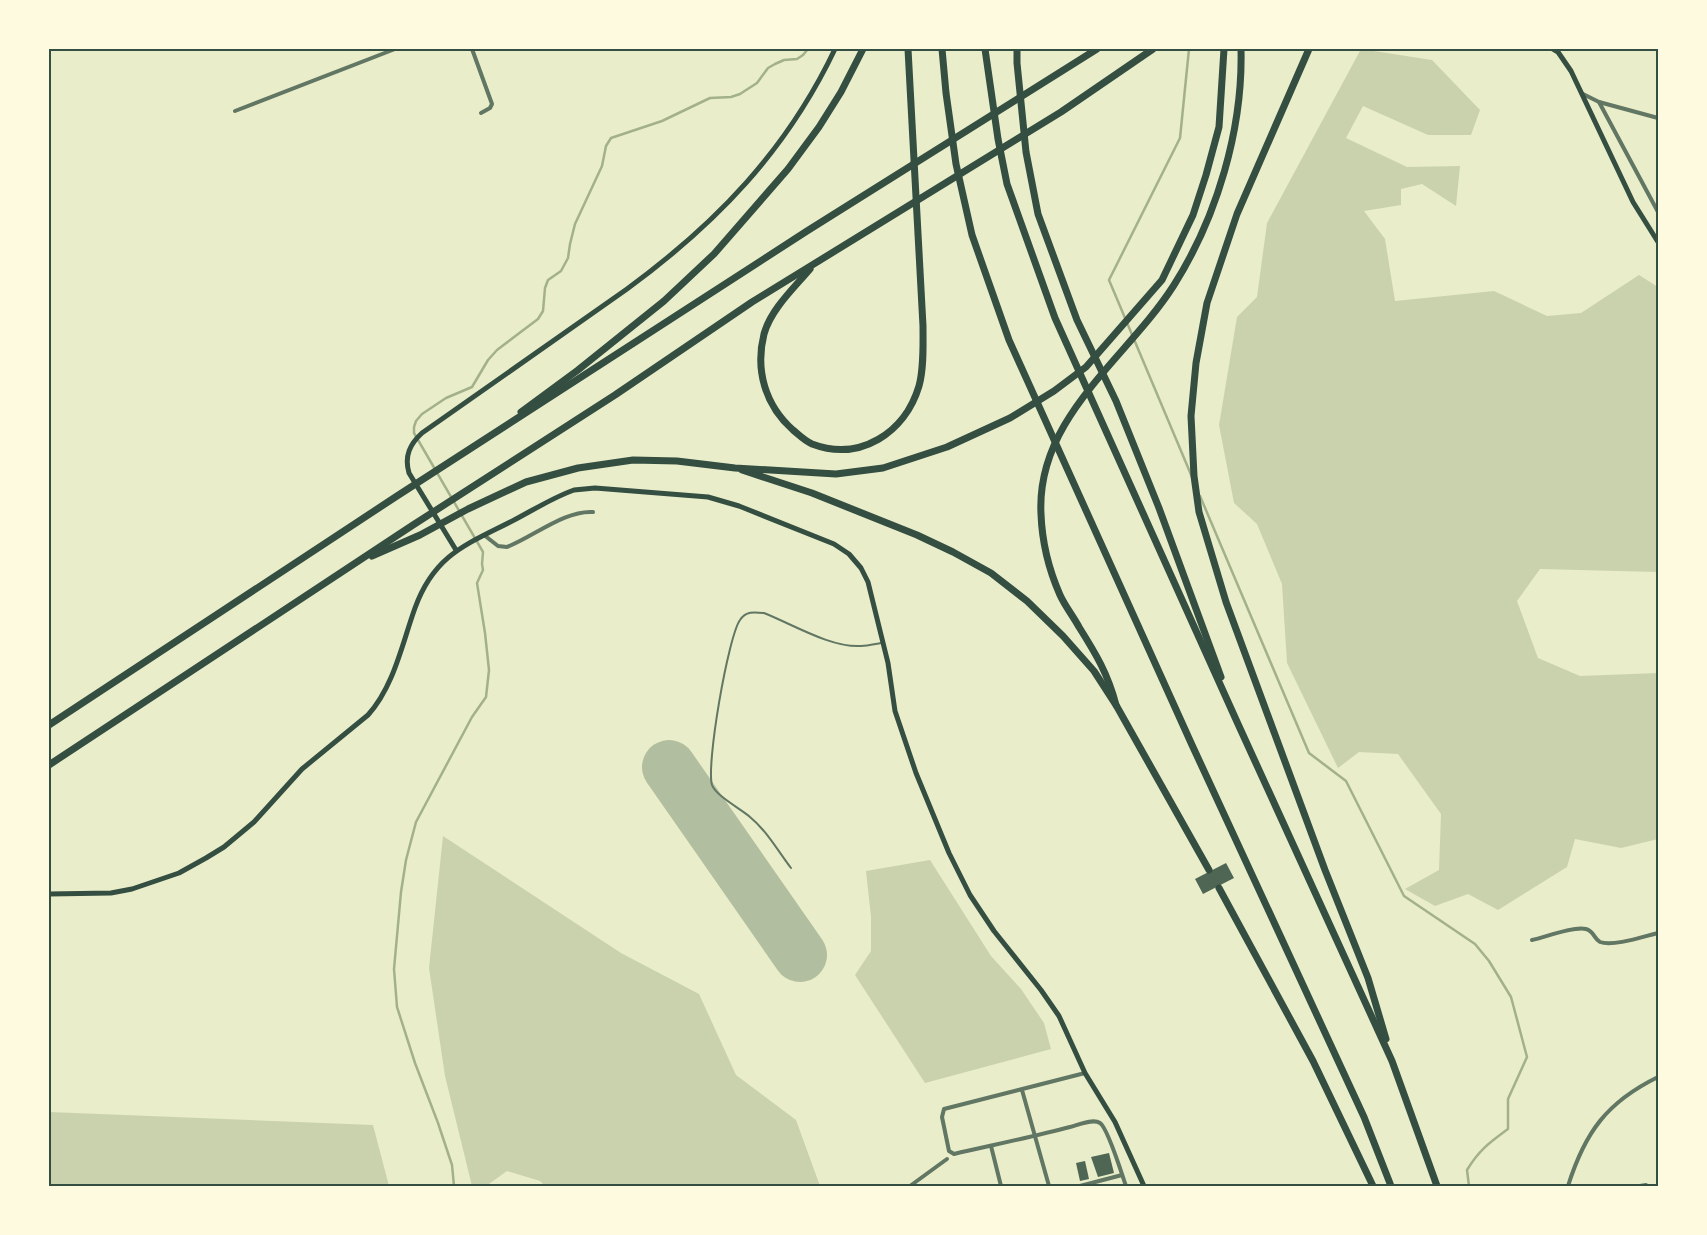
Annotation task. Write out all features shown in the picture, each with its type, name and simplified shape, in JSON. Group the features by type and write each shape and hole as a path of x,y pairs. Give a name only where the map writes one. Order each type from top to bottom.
{"highway":[{"path":"49,725 397,496 455,460 614,342 664,301 714,254 788,169 819,127 841,92 863,49"},
{"path":"816,263 776,309 765,332 760,361 763,383 774,408 782,420 810,443 843,450 862,447 885,435 908,412 919,385 923,355 908,49"},
{"path":"942,49 946,94 958,173 972,235 1009,340 1188,736 1364,1117 1391,1186"},
{"path":"985,49 998,139 1007,184 1055,318 1392,1061"},
{"path":"1017,49 1016,63 1026,152 1038,214 1077,320 1116,401 1159,508 1238,724"},
{"path":"1073,64 1089,49"},
{"path":"462,455 806,231 1097,49"},
{"path":"49,765 413,525 615,395 752,302 1061,112 1153,49"},
{"path":"353,565 420,535 468,509 526,482 555,473 633,460 677,461 734,468 836,474 883,468 947,447 1010,418 1054,391 1086,367 1162,280 1193,215 1219,127 1224,49"},
{"path":"1116,705 1109,681 1060,595 1049,563 1041,513 1043,486 1049,459 1064,425 1081,398 1153,315 1174,284 1204,229 1222,179 1235,123 1241,49"},
{"path":"1309,49 1237,214 1208,303 1196,363 1191,416 1194,476 1199,512 1226,602 1325,870 1368,978 1392,1061 1437,1186"},
{"path":"734,468 812,493 881,520 953,552 992,573 1028,601 1063,636 1094,672 1116,705 1209,870"},
{"path":"1219,888 1320,1075 1374,1186"}],"main road":[{"path":"456,550 408,473 408,455 415,439 652,271 696,234 735,197 766,161 792,125 835,49"},
{"path":"1557,50 1583,94 1633,202 1658,242"},
{"path":"49,894 110,893 132,889 179,873 224,847 254,822 302,769 368,715 376,706 393,672 423,589 433,573 456,550 567,493 585,488 690,495 724,500 834,544 849,554 861,568 868,582 883,642 895,711 916,773 949,853 975,902 994,931 1059,1016 1085,1073 1115,1122 1144,1186"}],"street":[{"path":"235,111 395,49"},
{"path":"472,49 492,104 490,108 481,112"},
{"path":"1583,94 1599,102 1658,118"},
{"path":"1599,102 1658,212"},
{"path":"484,535 498,546 507,547 571,516 593,512"},
{"path":"1532,940 1579,929 1587,929 1602,943 1630,940 1658,933"},
{"path":"1085,1073 944,1109 942,1117 949,1151 954,1154 1085,1123 1098,1122 1102,1124 1108,1134 1126,1186"},
{"path":"1568,1186 1584,1142 1602,1118 1631,1091 1658,1077"},
{"path":"1022,1090 1050,1186"},
{"path":"991,1146 1001,1186"},
{"path":"910,1186 947,1159"},
{"path":"1080,1186 1096,1185 1122,1175"},
{"path":"1640,1186 1646,1185"}],"lane":[{"path":"791,868 758,824 712,785 711,767 715,731 735,628 741,619 752,612 764,613 832,642 848,646 883,642"}],"green space":[{"path":"1361,49 1432,60 1480,110 1471,135 1428,135 1363,106 1346,138 1407,167 1460,166 1456,206 1422,184 1401,189 1401,205 1364,211 1385,239 1395,301 1494,291 1547,316 1581,313 1639,275 1658,287 1658,572 1540,569 1517,601 1538,658 1580,676 1658,673 1658,839 1621,848 1575,839 1567,867 1498,910 1468,894 1435,906 1405,889 1439,870 1441,814 1398,754 1359,752 1338,768 1287,663 1282,584 1257,524 1234,503 1219,425 1237,317 1257,297 1267,223"},
{"path":"443,836 621,953 699,994 736,1075 796,1120 820,1186 545,1186 540,1181 507,1171 486,1186 472,1186 445,1076 429,968"},
{"path":"930,860 991,956 1021,989 1044,1023 1051,1049 925,1083 855,975 871,951 871,917 866,871"},
{"path":"49,1112 373,1125 389,1186 49,1186"}],"building":[{"path":"1226,863 1234,878 1203,894 1195,879"},
{"path":"1109,1153 1114,1173 1098,1177 1091,1157"},
{"path":"1085,1161 1089,1179 1080,1181 1076,1163"}],"waterway":[{"path":"454,1186 452,1165 397,1007 394,969 401,892 406,860 416,822 472,717 486,697 489,670 477,583 483,570 483,552 414,433 414,427 422,414 446,398 472,387 488,360 497,350 538,319 543,311 545,288 548,280 561,271 568,258 575,224 602,166 606,146 611,138 662,121 710,98 731,97 740,94 757,83 768,68 784,60 797,59 808,49"},
{"path":"1189,49 1180,138 1109,280 1192,477"},
{"path":"1200,496 1309,753 1346,781 1404,896 1475,944 1489,961 1511,997 1527,1057 1508,1099 1508,1129 1485,1147 1471,1163 1467,1170 1469,1186"}],"runway":[{"path":"669,767 800,955"}]}
